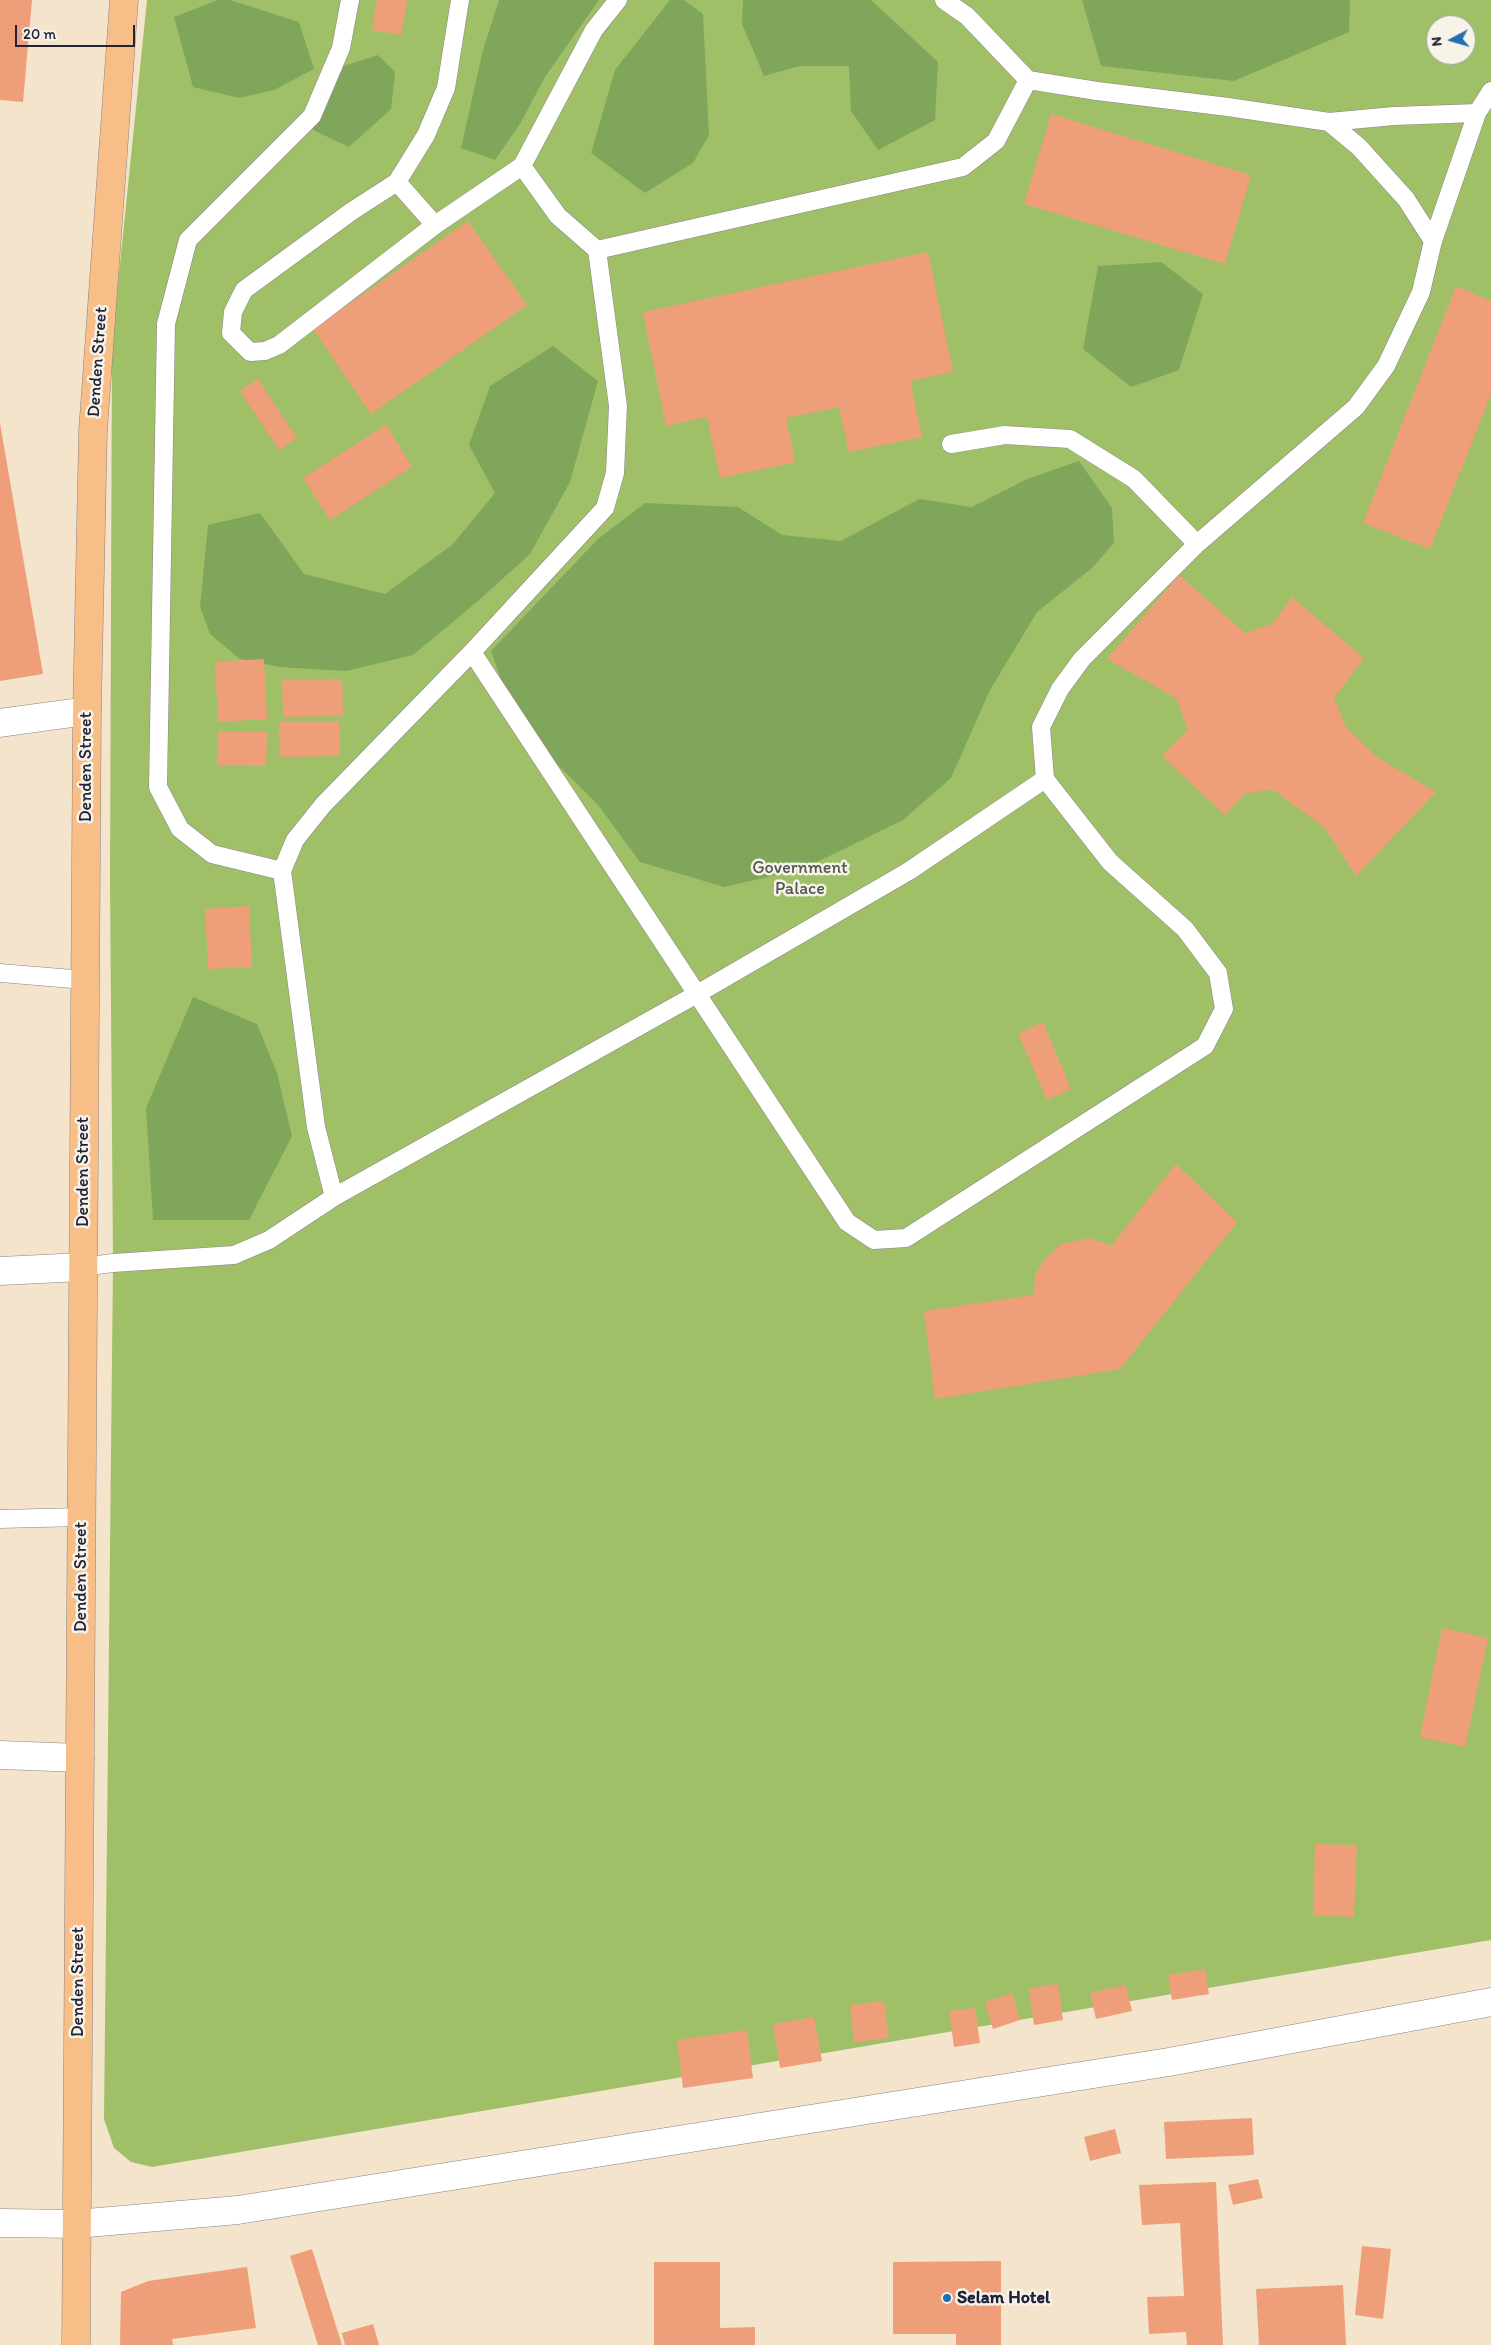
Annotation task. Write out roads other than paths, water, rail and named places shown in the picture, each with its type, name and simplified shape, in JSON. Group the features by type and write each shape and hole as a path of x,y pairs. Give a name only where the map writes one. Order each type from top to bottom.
{"main road":[{"name":"Denden Street","path":"76,2345 86,711 93,431 124,0"}],"street":[{"path":"0,723 86,711"},
{"path":"0,1271 82,1267"},
{"path":"0,1755 80,1758"},
{"path":"0,2223 76,2224 248,2208 1169,2062 1491,2002"}],"lane":[{"path":"282,871 212,854 180,828 158,787 166,324 188,240 312,116 341,48 350,0"},
{"path":"460,0 446,88 426,135 397,182 352,211 244,290 233,312 231,333 250,352 265,351 279,345 435,226 522,166 594,30 618,0"},
{"path":"944,0 967,16 1028,80 1329,122 1394,116 1477,113"},
{"path":"597,250 963,167 996,141 1028,80"},
{"path":"472,652 847,1222 874,1240 906,1238 1205,1046 1224,1009 1218,973 1185,929 1110,862 1045,779 1041,727 1060,690 1082,659 1198,544 1356,407 1386,366 1421,292 1433,242 1477,113 1491,90"},
{"path":"1329,122 1359,147 1406,199 1433,242"},
{"path":"334,1197 316,1127 282,871 295,840 323,805 472,652 605,508 615,473 618,406 597,250 558,216 522,166"},
{"path":"397,182 435,226"},
{"path":"951,444 1005,435 1070,439 1134,479 1198,544"},
{"path":"82,1267 113,1262 234,1255 269,1240 334,1197 697,994 909,871 1045,779"},
{"path":"0,973 85,980"},
{"path":"0,1519 81,1517"}],"place":[{"name":"Selam Hotel","path":"947,2298"}],"park label":[{"name":"Government Palace","path":"800,878"}]}
